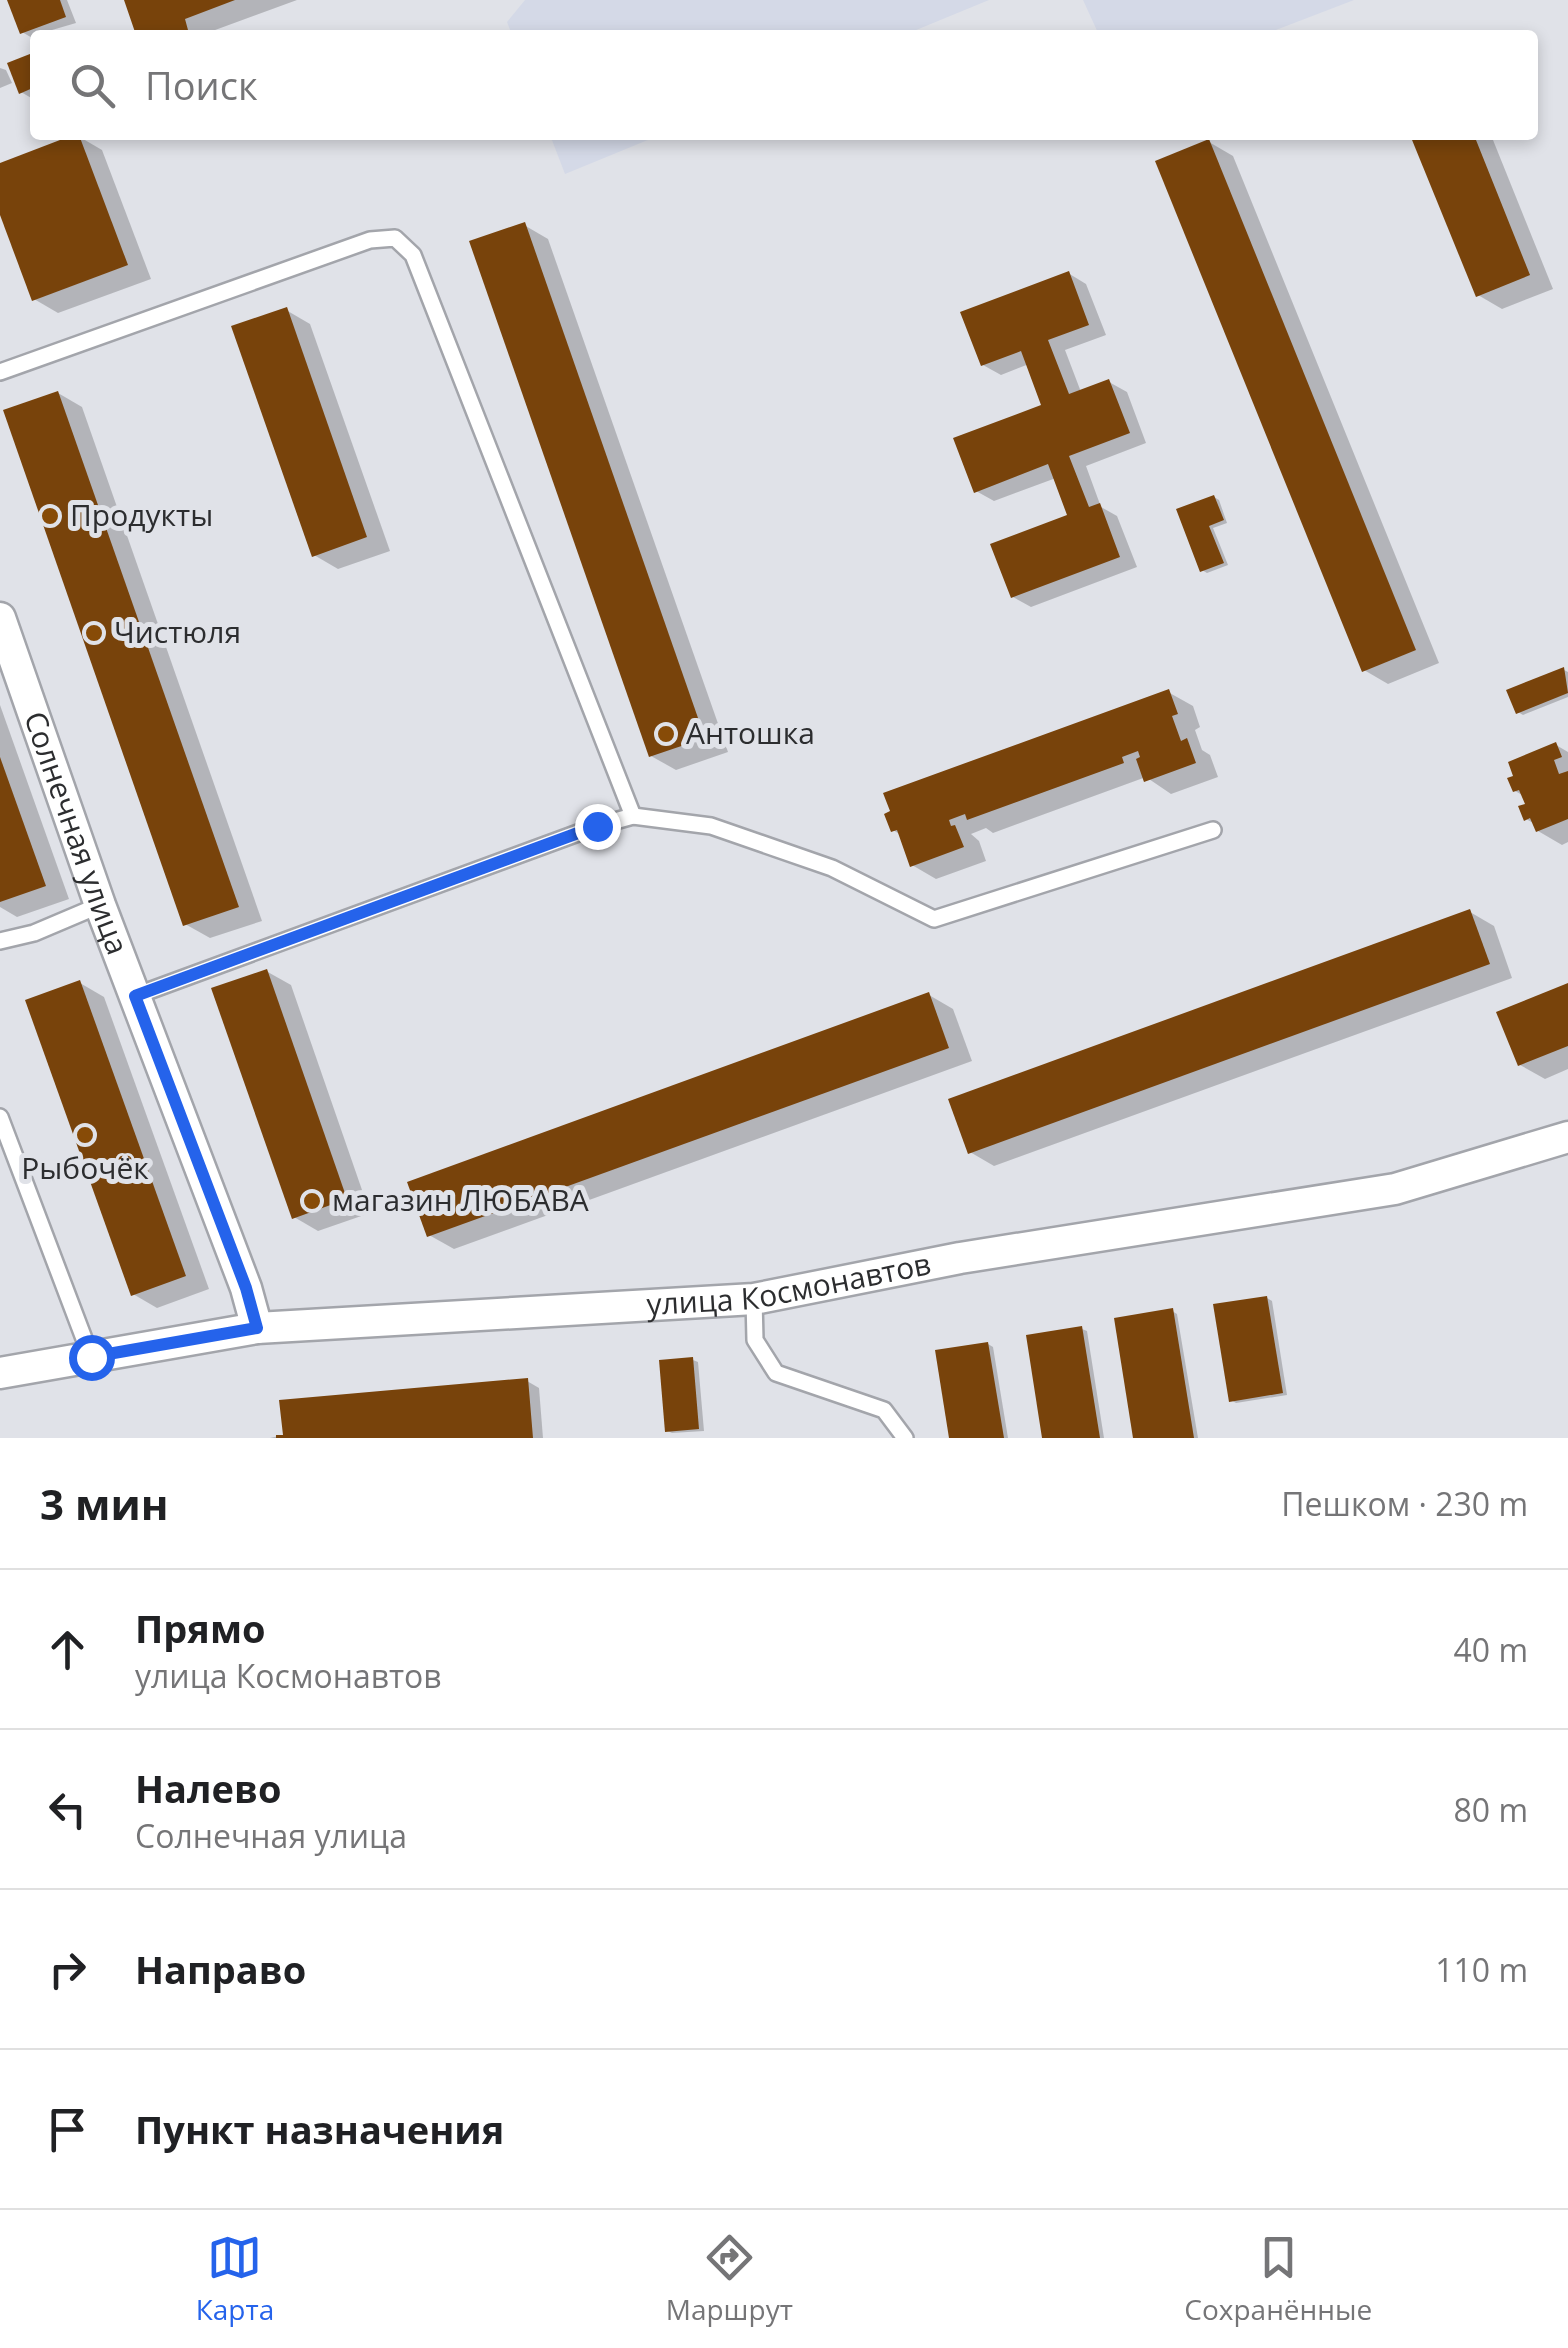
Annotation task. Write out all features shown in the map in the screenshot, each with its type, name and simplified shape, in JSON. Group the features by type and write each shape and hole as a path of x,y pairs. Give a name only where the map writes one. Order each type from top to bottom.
{"street":[{"name":"Солнечная улица","path":"0,618 100,905 246,1288 257,1328"},
{"name":"улица Космонавтов","path":"0,1373 257,1328 754,1298 960,1258 1394,1189 1568,1138"}],"lane":[{"path":"0,372 370,240 395,238 413,256 633,816"},
{"path":"135,996 633,816 711,826 832,868 934,919 1214,830"},
{"path":"0,941 34,932 100,905"},
{"path":"0,1117 91,1357"},
{"path":"754,1298 755,1340 776,1372 884,1410 905,1438"}],"shaded area":[{"path":"525,0 989,0 916,30 510,30 507,22"},
{"path":"1083,0 1354,0 1276,30 1097,30"},
{"path":"552,140 648,140 565,174"}],"building":[{"path":"7,0 60,0 66,17 20,34"},
{"path":"124,0 235,0 185,19 188,30 134,30"},
{"path":"30,54 30,89 19,94 7,63"},
{"path":"60,140 81,140 128,265 32,301 0,215 0,163"},
{"path":"1209,140 1416,650 1362,672 1155,161"},
{"path":"1412,140 1476,140 1530,275 1476,297"},
{"path":"525,222 705,738 649,757 469,241"},
{"path":"1069,271 1089,325 1048,340 1069,394 1109,379 1130,433 1069,456 1089,507 1100,503 1120,557 1011,598 990,544 1067,515 1048,464 974,493 953,438 1041,405 1021,351 981,366 960,312"},
{"path":"287,307 367,537 312,557 231,326"},
{"path":"58,391 239,907 183,926 3,410"},
{"path":"1214,495 1224,520 1209,526 1224,563 1200,572 1176,509"},
{"path":"1564,667 1568,693 1516,714 1506,690"},
{"path":"1169,689 1178,714 1172,716 1181,741 1187,738 1196,763 1144,782 1136,759 1140,757 1138,751 1122,757 1124,763 967,820 965,814 949,820 964,847 910,867 897,830 891,832 884,814 890,811 883,793"},
{"path":"1556,742 1562,757 1554,760 1559,774 1568,771 1568,819 1536,832 1530,818 1524,821 1518,806 1525,804 1519,790 1513,792 1507,778 1513,776 1508,762"},
{"path":"0,757 46,886 0,902"},
{"path":"1470,909 1490,964 968,1154 948,1099"},
{"path":"267,969 347,1199 292,1219 211,988"},
{"path":"80,980 186,1276 131,1296 25,1000"},
{"path":"1568,983 1568,1046 1518,1066 1496,1012"},
{"path":"929,992 949,1048 427,1237 407,1182"},
{"path":"1267,1296 1283,1393 1229,1402 1213,1304"},
{"path":"1173,1308 1194,1438 1133,1438 1114,1318"},
{"path":"1082,1326 1100,1438 1042,1438 1026,1335"},
{"path":"988,1342 1004,1438 949,1438 935,1350"},
{"path":"693,1357 699,1429 665,1432 659,1360"},
{"path":"528,1378 533,1438 276,1438 283,1435 279,1400"}],"place":[{"name":"Продукты","path":"50,516"},
{"name":"Чистюля","path":"94,633"},
{"name":"Антошка","path":"666,734"},
{"name":"Рыбочёк","path":"85,1135"},
{"name":"магазин ЛЮБАВА","path":"312,1201"}],"route":[{"path":"91,1357 257,1328 246,1288 135,996 597,826"}]}
